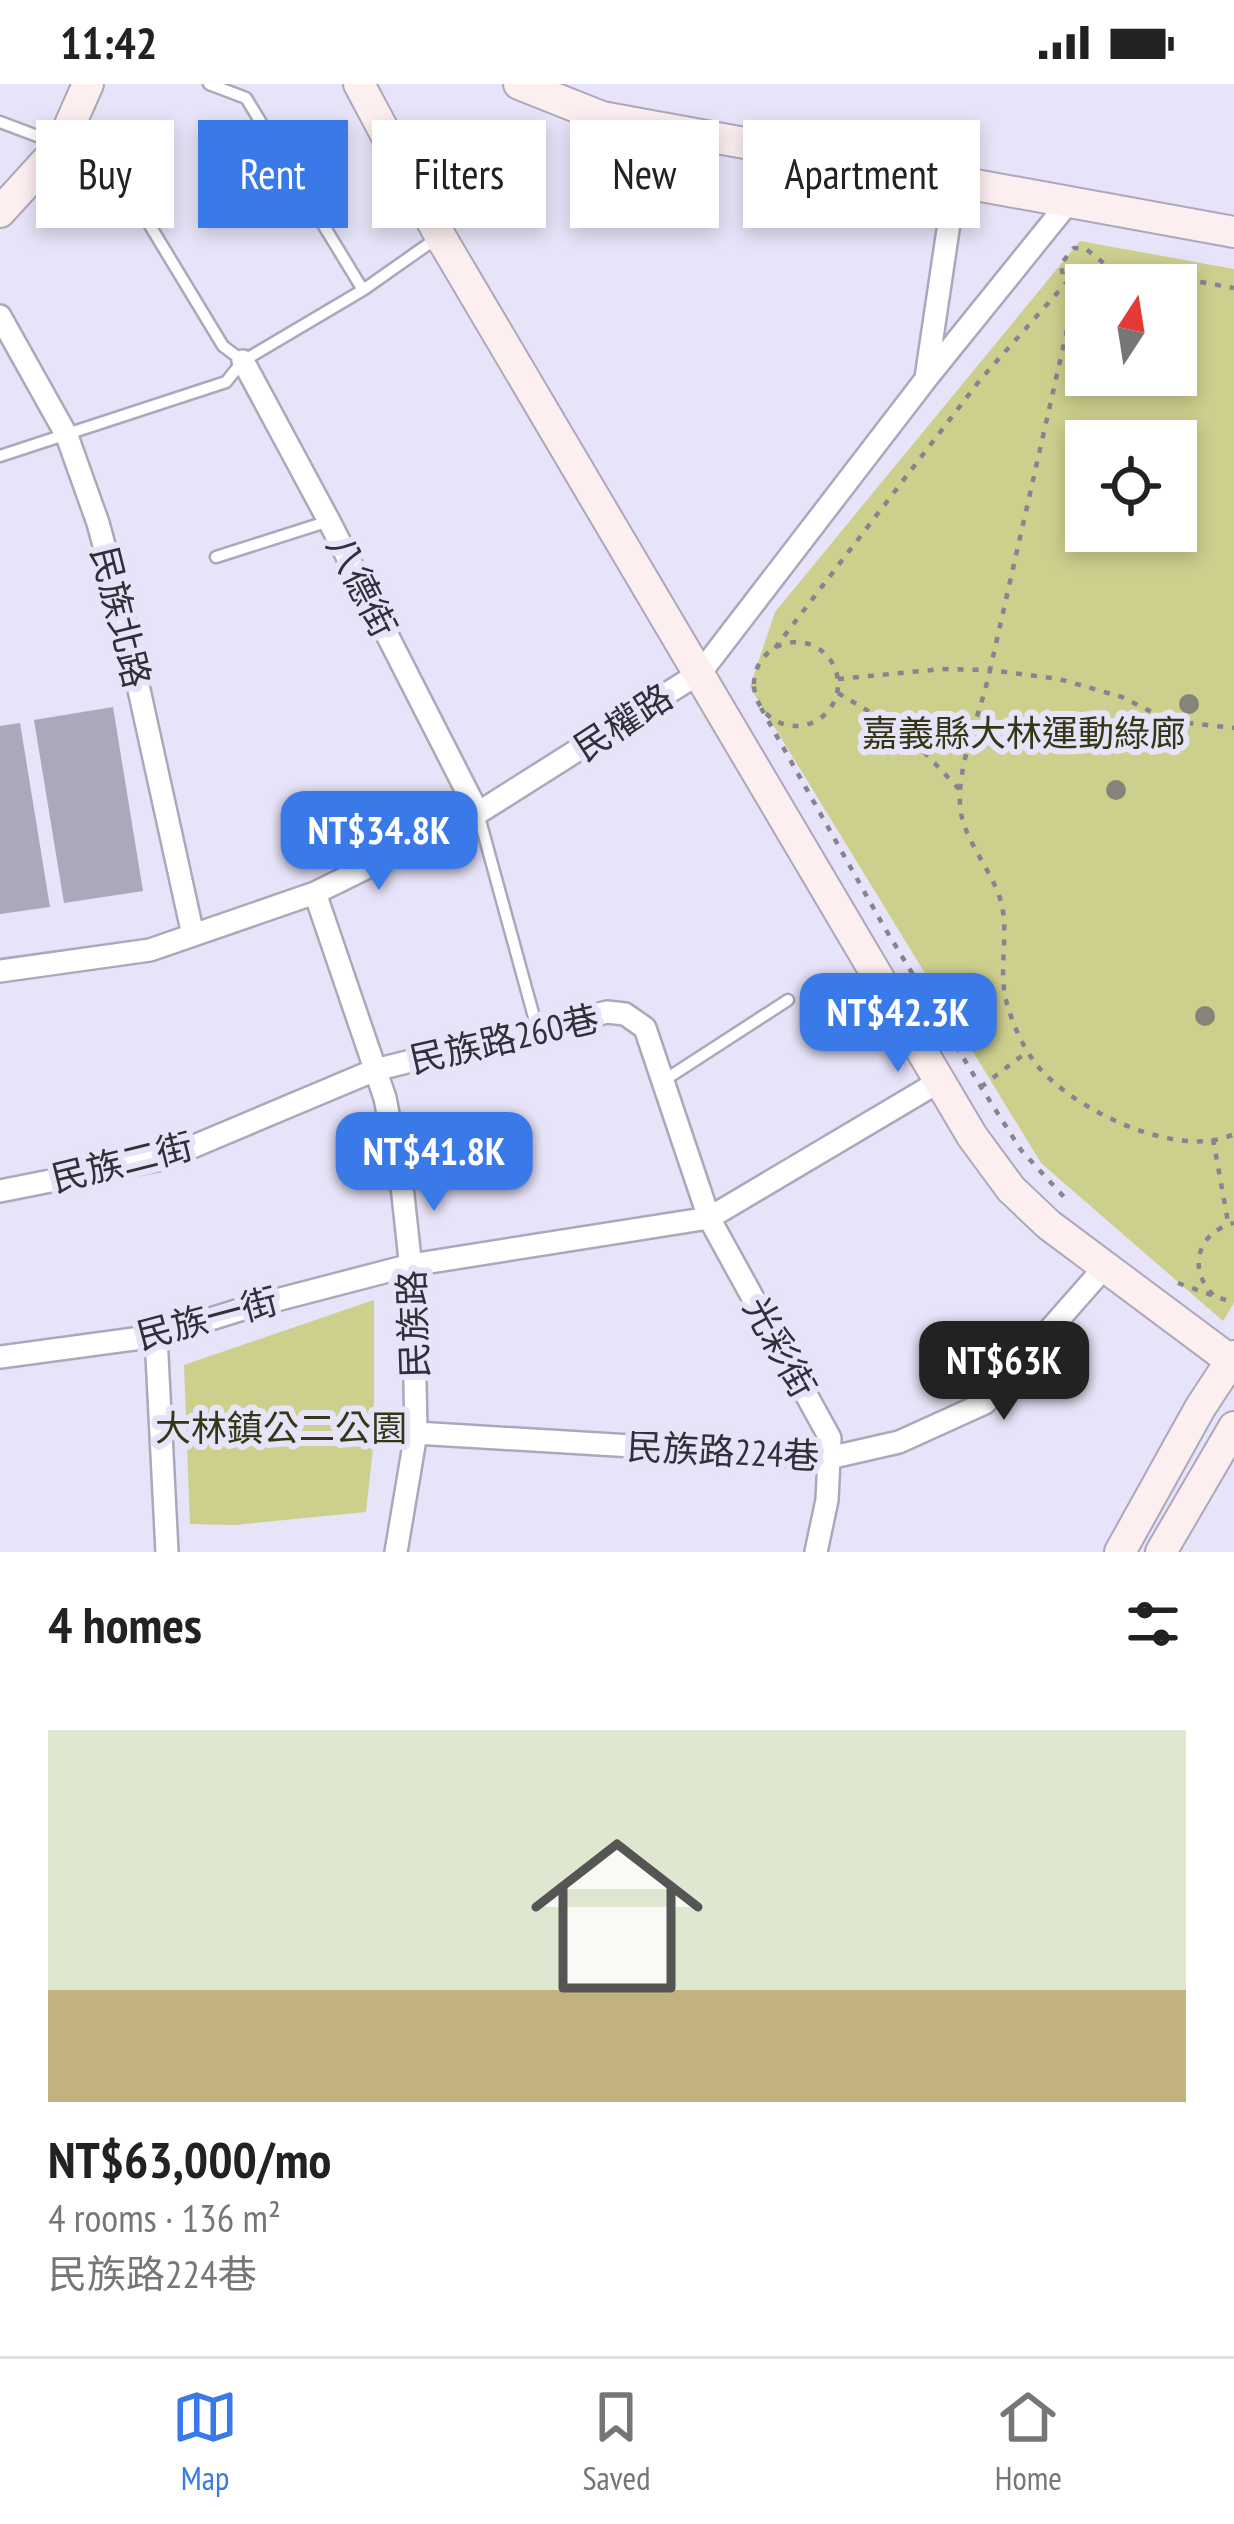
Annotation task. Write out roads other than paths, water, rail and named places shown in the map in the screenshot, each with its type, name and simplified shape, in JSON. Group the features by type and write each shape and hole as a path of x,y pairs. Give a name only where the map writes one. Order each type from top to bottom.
{"street":[{"path":"72,120 88,84"},
{"path":"359,84 440,236 972,1136 1011,1189 1049,1226 1232,1359 1120,1552"},
{"path":"520,84 602,117 743,143"},
{"path":"0,212 36,172"},
{"path":"980,187 1234,232"},
{"name":"民權路","path":"0,971 150,950 315,893 478,813 701,672 1068,203"},
{"name":"民權路","path":"926,379 949,228"},
{"name":"民族北路","path":"0,316 67,436 98,524 193,934"},
{"name":"八德街","path":"243,361 478,813"},
{"name":"民族路","path":"315,893 385,1098 402,1186 411,1265 416,1433 396,1552"},
{"name":"民族路260巷","path":"374,1070 607,1012 625,1014 645,1028 709,1218"},
{"name":"民族二街","path":"0,1191 166,1157 374,1070"},
{"path":"709,1218 940,1082"},
{"name":"民族一街","path":"0,1357 156,1336 411,1265 709,1218"},
{"name":"光彩街","path":"709,1218 830,1438 816,1552"},
{"name":"民族路224巷","path":"416,1433 829,1458 899,1442 985,1403 1103,1268"},
{"path":"156,1336 167,1552"},
{"path":"1161,1552 1234,1427"}],"lane":[{"path":"208,84 246,98 363,290"},
{"path":"0,122 36,136"},
{"path":"152,228 223,346 243,361"},
{"path":"0,456 226,382 243,361 363,290 440,236"},
{"path":"216,557 329,521"},
{"path":"478,813 537,1028"},
{"path":"663,1082 788,1000"}],"park label":[{"name":"嘉義縣大林運動綠廊","path":"1024,733"},
{"name":"大林鎮公二公園","path":"281,1428"}]}
